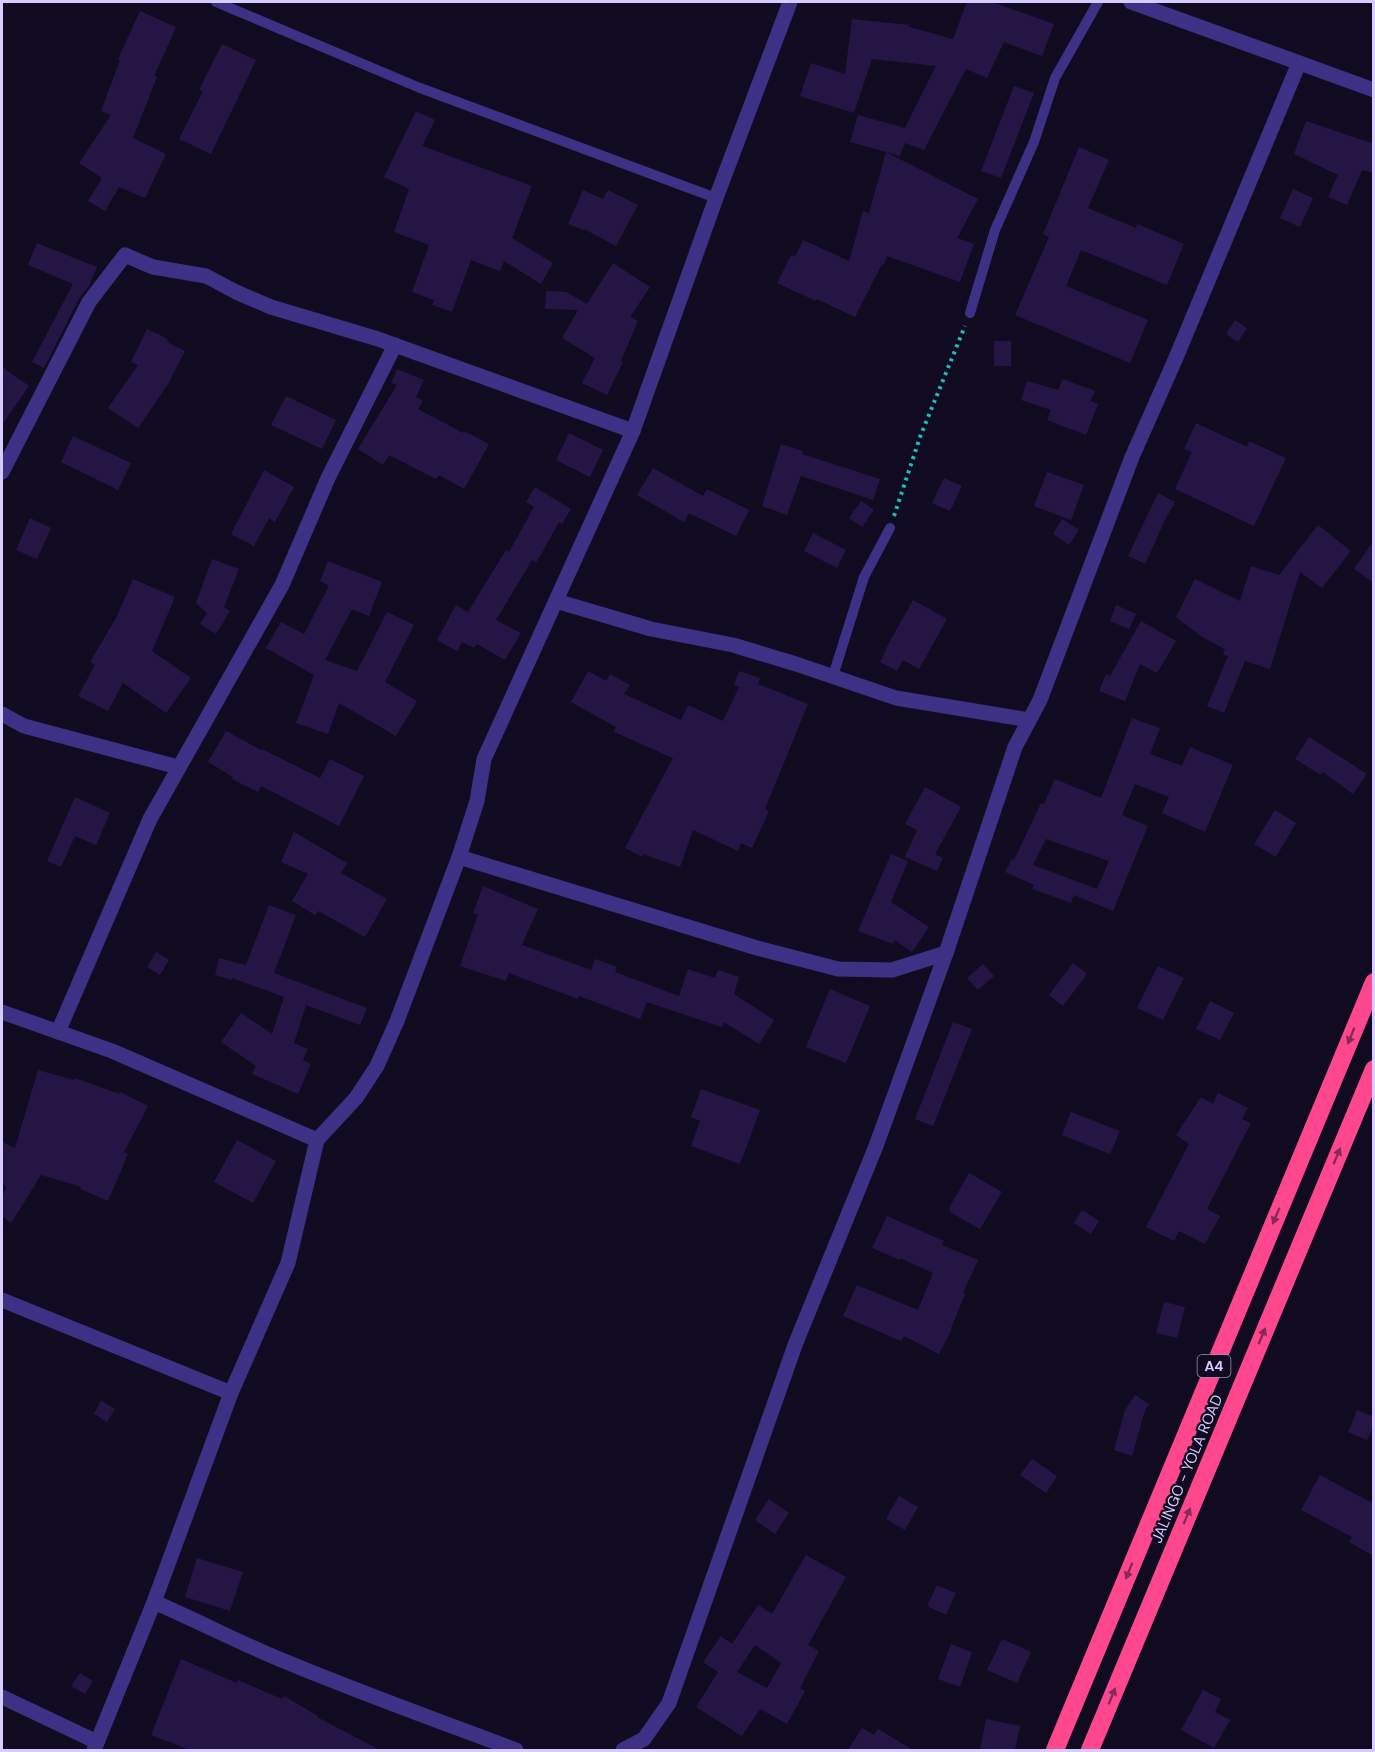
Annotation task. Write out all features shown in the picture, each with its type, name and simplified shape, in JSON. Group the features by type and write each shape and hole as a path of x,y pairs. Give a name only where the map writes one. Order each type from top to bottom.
{"highway":[{"name":"A4","path":"1055,1750 1374,982"},
{"name":"JALINGO - YOLA ROAD","path":"1090,1750 1374,1069"}],"street":[{"path":"2,1697 95,1746 154,1602 231,1393 288,1263 317,1140 356,1098 377,1066 397,1022 459,857 477,801 484,759 633,431 716,198 790,2"},
{"path":"1131,2 1374,90"},
{"path":"623,1750 644,1738 669,1702 795,1345 876,1146 946,953 1015,747 1040,700 1132,457 1180,349 1299,63"},
{"path":"2,472 89,302 125,255 153,267 206,276 271,307 395,345 633,431"},
{"path":"58,1032 150,819 282,585 328,478 395,345"},
{"path":"556,602 651,629 733,645 896,698 1029,720"},
{"path":"2,714 24,726 178,767"},
{"path":"459,857 757,948 837,969 892,970 946,953"},
{"path":"2,1012 112,1051 317,1140"},
{"path":"2,1300 231,1393"},
{"path":"154,1602 285,1662 516,1750"}],"lane":[{"path":"216,2 420,88 716,198"},
{"path":"970,313 995,230 1034,142 1055,78 1098,2"},
{"path":"833,676 864,577 890,528"}],"path":[{"path":"890,528 920,437 970,313"}],"building":[{"path":"967,2 992,2 1054,24 1042,56 1004,42 987,78 966,69 924,150 905,143 900,156 850,142 858,115 905,128 936,66 872,59 854,113 800,96 811,63 845,74 852,19 909,25 909,27 953,39"},
{"path":"140,11 176,27 154,76 157,77 133,138 166,154 145,198 119,187 105,211 88,201 102,178 79,163 111,115 101,111 120,60 118,59"},
{"path":"222,44 256,60 211,154 179,139 203,91 199,90"},
{"path":"1014,86 1034,93 1001,178 981,171"},
{"path":"416,111 435,120 422,146 532,186 512,238 553,263 541,284 504,261 500,271 471,260 452,312 432,305 434,300 412,292 429,245 394,232 409,189 384,177"},
{"path":"1306,121 1374,144 1374,173 1362,170 1347,205 1328,197 1338,175 1294,154"},
{"path":"1079,147 1109,160 1088,208 1136,228 1137,224 1184,244 1167,285 1081,250 1066,286 1148,320 1130,363 1015,315 1049,237 1043,234"},
{"path":"886,152 978,199 957,238 974,244 960,282 887,256 855,317 777,283 791,255 795,257 803,240 849,261 863,211 869,213"},
{"path":"1293,189 1313,198 1300,227 1280,218"},
{"path":"583,190 603,199 608,190 638,205 616,246 584,229 568,224"},
{"path":"37,243 97,267 44,368 32,362 73,284 28,265"},
{"path":"613,263 650,287 630,317 638,321 621,361 623,362 607,395 582,383 595,358 562,338 578,310 545,309 546,291 566,292 587,304"},
{"path":"1235,320 1247,328 1238,342 1226,334"},
{"path":"147,329 168,339 167,342 185,351 168,384 138,428 108,408 138,365 131,362"},
{"path":"994,341 1011,341 1011,366 994,366"},
{"path":"2,367 29,386 2,425"},
{"path":"397,369 424,380 416,397 423,401 418,409 489,444 464,489 439,475 436,479 389,455 383,465 358,449 397,385 391,383"},
{"path":"1063,379 1095,391 1090,401 1098,404 1086,435 1047,420 1051,410 1021,400 1027,381 1058,390"},
{"path":"286,396 336,420 322,449 271,425"},
{"path":"1196,423 1247,447 1249,441 1286,458 1254,526 1175,489 1192,452 1184,449"},
{"path":"569,433 603,450 590,477 556,460"},
{"path":"73,436 131,463 118,490 61,462"},
{"path":"781,444 803,451 802,454 880,479 873,500 801,476 787,515 762,506"},
{"path":"653,468 703,496 707,489 749,510 736,536 689,513 684,522 637,495"},
{"path":"264,470 294,487 275,522 269,518 254,546 231,534"},
{"path":"1047,472 1084,485 1071,520 1034,506"},
{"path":"944,478 962,486 950,511 932,503"},
{"path":"535,487 571,509 562,524 559,522 536,563 532,560 496,620 521,633 505,660 477,644 474,648 462,642 457,651 437,640 456,605 468,612 506,550 509,552 534,507 526,502"},
{"path":"1158,493 1175,502 1145,564 1128,556"},
{"path":"861,501 874,510 862,527 849,518"},
{"path":"30,518 51,528 37,559 16,550"},
{"path":"1062,519 1079,530 1069,545 1053,534"},
{"path":"1318,525 1351,551 1322,588 1300,572 1270,669 1245,661 1224,713 1207,706 1228,656 1223,655 1225,649 1202,637 1176,617 1195,579 1240,601 1251,566 1279,575"},
{"path":"813,533 846,550 837,568 804,551"},
{"path":"1374,540 1374,583 1354,569"},
{"path":"212,559 239,569 224,607 230,611 216,634 200,624 207,613 196,603"},
{"path":"328,561 382,582 369,616 352,609 325,660 357,671 387,612 414,625 385,682 417,701 396,736 339,703 328,734 296,723 314,675 266,648 281,622 304,634 329,586 320,581"},
{"path":"133,579 175,597 152,651 191,678 166,713 123,683 108,711 78,696 95,665 90,662 116,618"},
{"path":"913,600 947,619 919,669 903,660 897,671 880,662"},
{"path":"1116,605 1136,614 1129,629 1110,621"},
{"path":"1141,621 1176,641 1157,673 1140,664 1125,701 1099,691 1106,674 1110,676"},
{"path":"588,671 606,681 610,674 630,685 624,694 681,720 688,705 723,721 739,687 734,685 739,671 760,678 758,684 808,704 765,809 769,811 752,848 741,843 738,851 693,830 680,867 643,854 642,857 625,848 673,758 614,732 616,727 571,702"},
{"path":"1132,718 1160,728 1150,754 1182,766 1190,747 1233,765 1205,832 1162,813 1169,797 1135,784 1122,815 1148,826 1113,911 1074,895 1071,903 1032,889 1034,885 1005,872 1012,859 1014,860 1055,779 1101,798","holes":["1046,839 1109,861 1097,889 1033,865"]},
{"path":"226,731 320,778 330,759 364,776 339,826 261,786 258,792 232,779 233,777 208,762"},
{"path":"1309,737 1367,774 1353,794 1323,772 1321,775 1295,759"},
{"path":"925,787 961,807 935,854 943,858 937,871 905,857 917,830 905,824"},
{"path":"75,797 110,813 96,845 75,836 61,867 47,861"},
{"path":"1275,810 1296,823 1276,857 1254,844"},
{"path":"294,832 347,863 341,873 387,899 365,937 318,911 315,915 292,901 308,874 281,862"},
{"path":"891,854 908,861 891,902 929,927 912,952 895,940 893,944 858,931"},
{"path":"483,886 538,909 522,945 591,970 595,959 617,967 615,972 679,996 688,969 715,978 718,970 739,977 734,994 774,1020 759,1044 724,1022 722,1027 647,1002 640,1019 509,973 506,981 460,966 478,914 473,913"},
{"path":"269,905 296,915 274,973 367,1008 360,1025 306,1005 294,1043 308,1049 303,1060 311,1064 298,1094 252,1074 256,1066 221,1042 241,1013 272,1034 284,997 232,978 232,980 215,975 219,958 246,965"},
{"path":"156,952 169,960 160,975 147,967"},
{"path":"1073,963 1087,974 1063,1006 1049,995"},
{"path":"983,964 994,976 978,990 967,978"},
{"path":"1158,966 1184,978 1163,1020 1137,1008"},
{"path":"830,989 870,1006 846,1063 806,1047"},
{"path":"1210,1001 1234,1013 1220,1040 1196,1029"},
{"path":"953,1022 972,1029 933,1126 915,1119"},
{"path":"38,1070 74,1080 75,1078 119,1094 120,1092 148,1106 124,1152 128,1154 108,1201 80,1189 81,1187 41,1175 11,1223 2,1216 2,1196 7,1187 2,1183 2,1142 15,1148"},
{"path":"701,1089 760,1110 740,1164 691,1146 700,1121 691,1117"},
{"path":"1218,1093 1248,1108 1242,1119 1251,1123 1207,1209 1220,1216 1205,1244 1179,1231 1174,1241 1146,1227 1189,1144 1176,1135 1201,1097 1213,1104"},
{"path":"1071,1112 1120,1131 1110,1154 1062,1135"},
{"path":"237,1140 276,1161 253,1203 214,1182"},
{"path":"969,1173 1002,1192 980,1229 950,1212 950,1206"},
{"path":"1082,1210 1099,1221 1091,1234 1074,1223"},
{"path":"887,1216 944,1241 942,1245 978,1260 963,1293 965,1294 952,1329 939,1354 904,1336 901,1341 843,1316 857,1285 918,1310 933,1273 872,1248"},
{"path":"1164,1302 1185,1307 1177,1338 1156,1333"},
{"path":"1135,1395 1149,1404 1145,1410 1132,1456 1114,1450 1125,1410"},
{"path":"101,1401 115,1409 107,1422 94,1414"},
{"path":"1357,1410 1374,1417 1374,1425 1367,1440 1348,1432"},
{"path":"1032,1459 1057,1476 1046,1493 1020,1475"},
{"path":"1320,1475 1374,1504 1374,1556 1349,1542 1352,1537 1301,1510"},
{"path":"899,1496 918,1507 905,1530 886,1519"},
{"path":"769,1499 789,1513 775,1534 755,1520"},
{"path":"806,1555 846,1577 808,1645 819,1651 800,1688 805,1691 787,1724 760,1709 742,1736 696,1707 718,1672 703,1662 721,1636 732,1644 758,1605 772,1614","holes":["755,1645 781,1663 767,1688 737,1672"]},
{"path":"197,1558 243,1572 230,1611 185,1597"},
{"path":"937,1585 956,1593 946,1615 927,1606"},
{"path":"1002,1639 1031,1652 1017,1683 987,1670"},
{"path":"951,1644 972,1652 960,1687 938,1679"},
{"path":"181,1659 237,1683 238,1680 282,1699 284,1696 317,1717 380,1750 190,1750 151,1735"},
{"path":"80,1673 93,1681 85,1694 71,1686"},
{"path":"1203,1690 1221,1699 1215,1712 1230,1720 1214,1748 1181,1730"},
{"path":"986,1719 1020,1726 1015,1750 980,1750"},
{"path":"862,1728 874,1735 878,1729 913,1750 848,1750"}]}
